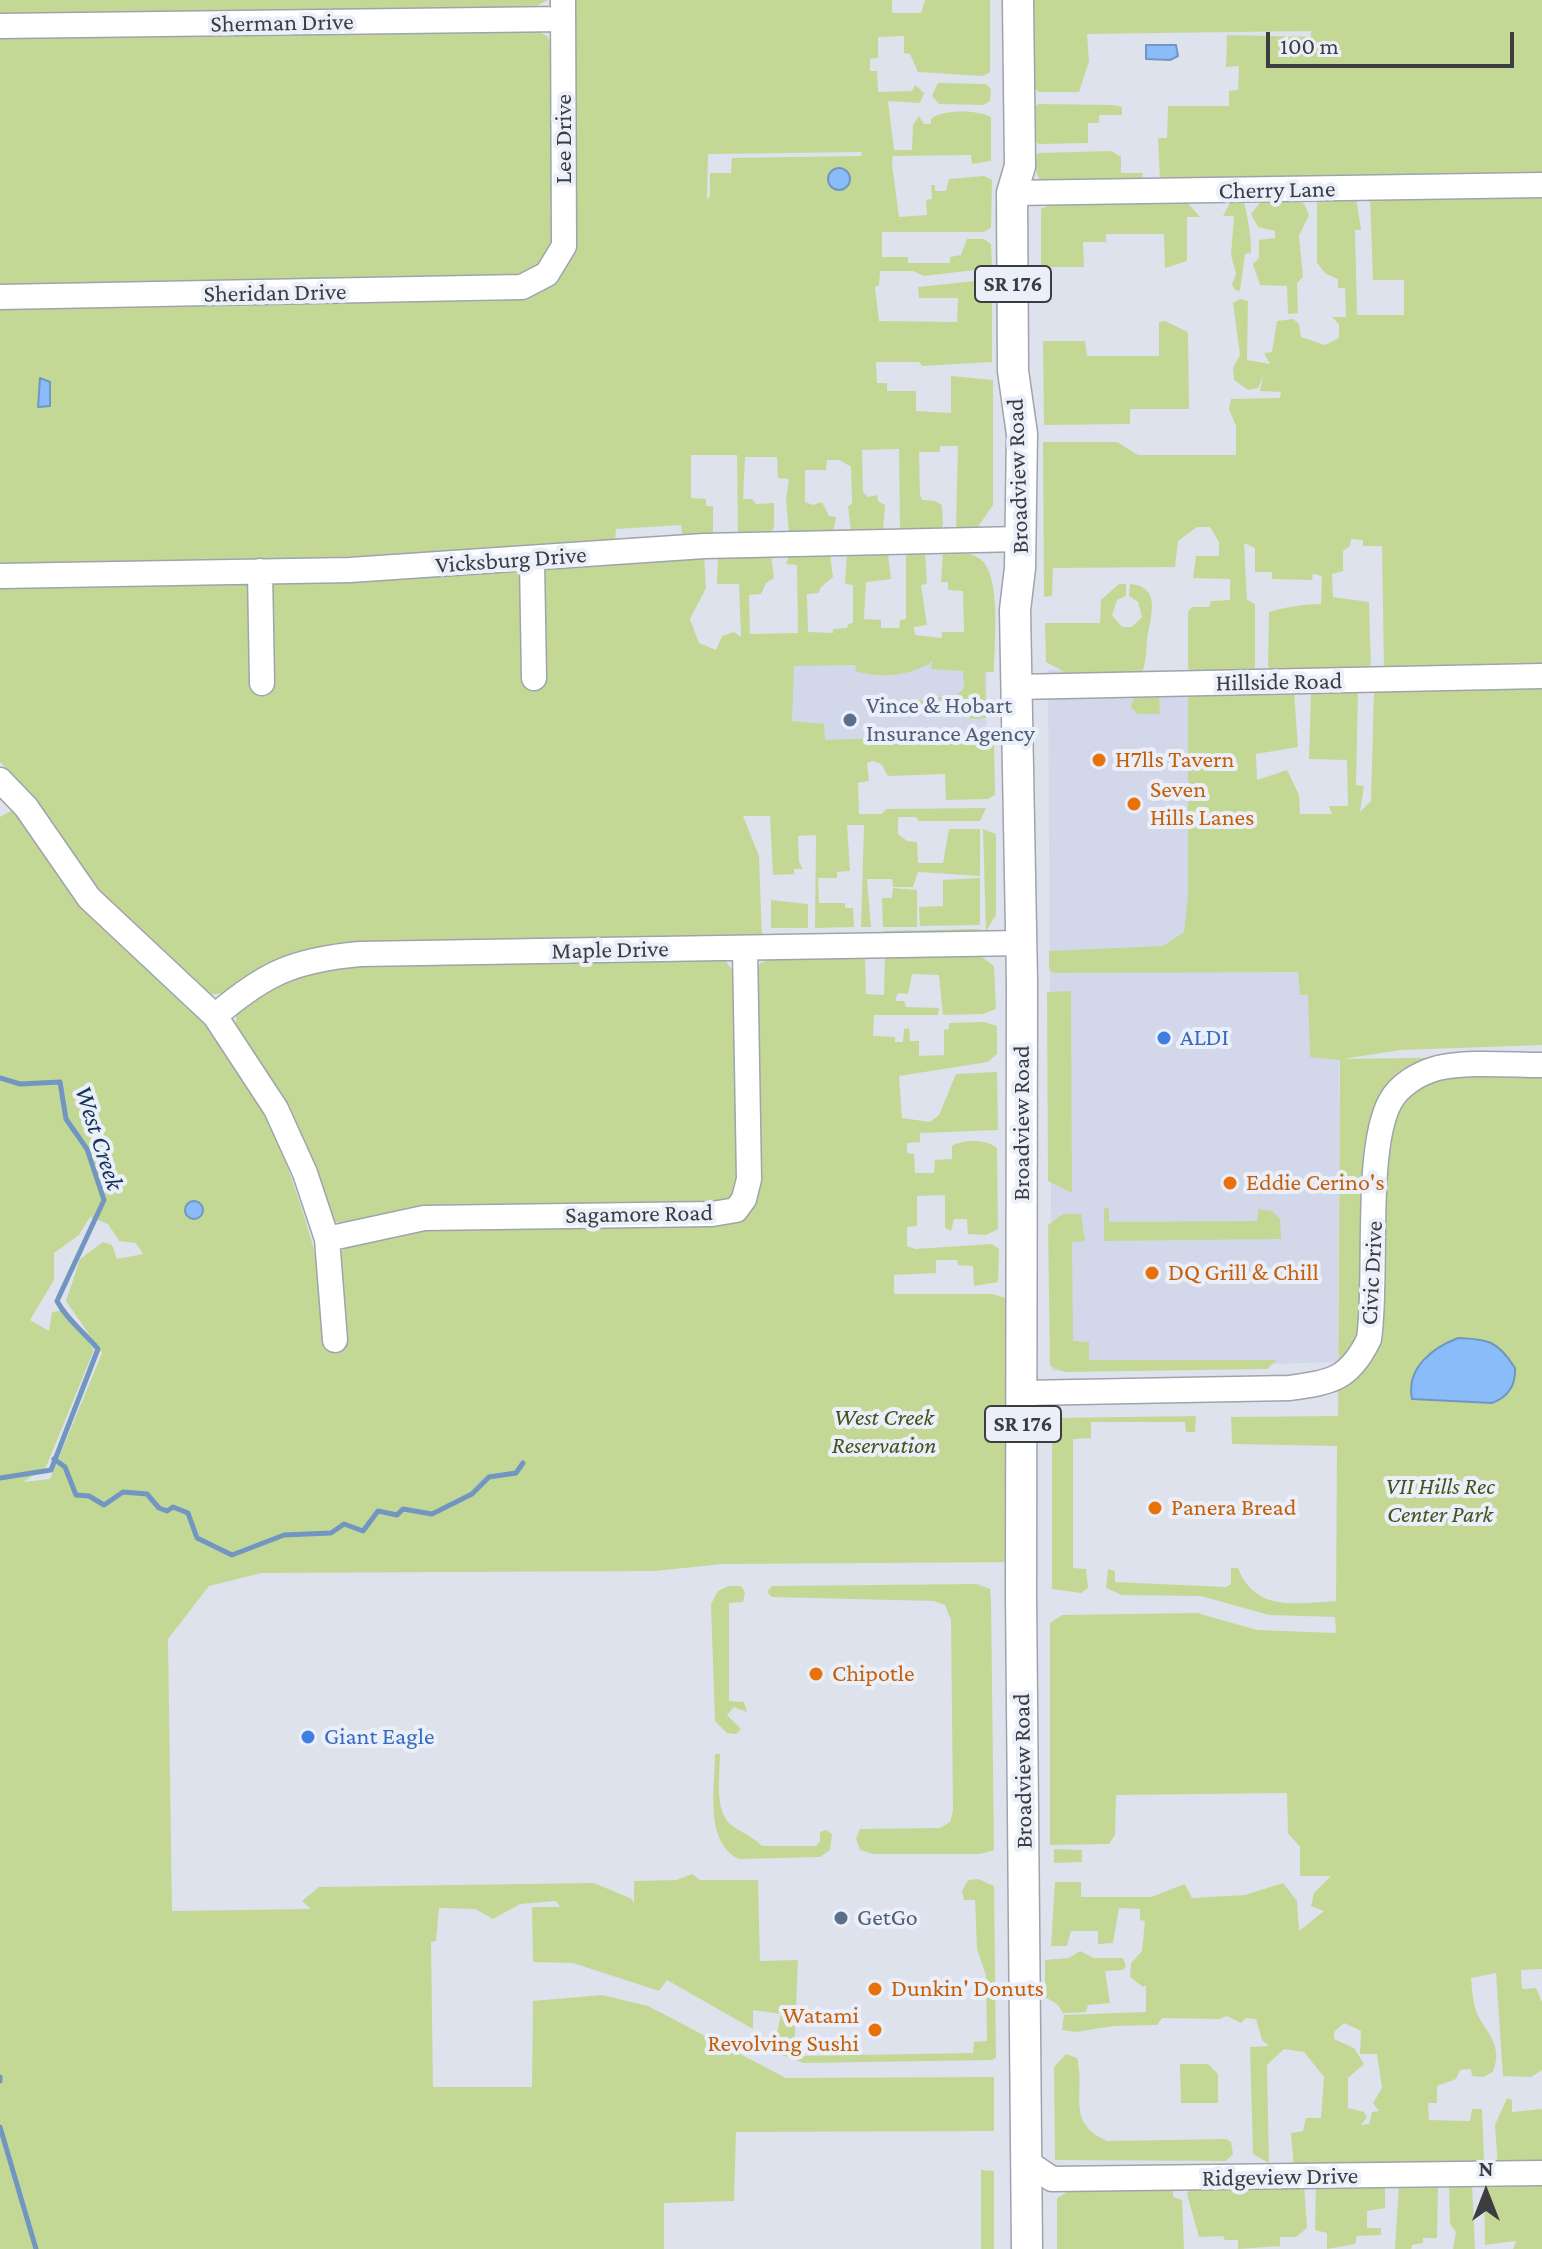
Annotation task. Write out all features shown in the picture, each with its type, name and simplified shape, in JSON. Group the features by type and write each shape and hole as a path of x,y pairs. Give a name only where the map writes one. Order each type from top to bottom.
{"main road":[{"name":"Broadview Road","path":"1018,0 1020,166 1012,193 1013,371 1022,434 1021,539 1015,610 1021,943 1024,2160 1027,2249"}],"street":[{"name":"Sherman Drive","path":"0,26 563,10"},
{"name":"Lee Drive","path":"547,274 564,246 563,10"},
{"name":"Cherry Lane","path":"1012,193 1542,185"},
{"name":"Sheridan Drive","path":"0,297 494,289 522,287 547,274"},
{"name":"Vicksburg Drive","path":"0,576 260,571 532,560 704,546 1021,539"},
{"path":"532,560 534,678"},
{"path":"260,571 262,683"},
{"name":"Hillside Road","path":"1016,687 1542,676"},
{"path":"0,780 19,798 89,898 215,1016 276,1109 305,1173 327,1239 335,1340"},
{"name":"Maple Drive","path":"215,1016 251,987 280,970 317,958 375,953 1021,943"},
{"name":"Sagamore Road","path":"327,1239 424,1218 712,1214 736,1210 744,1199 749,1179 745,949"},
{"name":"Civic Drive","path":"1023,1393 1289,1388 1320,1383 1346,1374 1358,1361 1369,1339 1378,1158 1383,1116 1391,1099 1404,1083 1439,1068 1542,1065"},
{"name":"Ridgeview Drive","path":"1024,2160 1052,2179 1542,2173"}],"shaded area":[{"path":"987,662 986,737 677,743 675,668"},
{"path":"1048,670 1201,671 1340,957 1338,1362 1052,1371"}],"green space":[{"path":"0,0 548,0 531,9 0,15"},
{"path":"572,0 892,0 892,13 921,13 925,0 990,0 990,72 983,76 918,72 910,54 904,53 904,36 878,37 878,58 870,59 870,71 877,71 878,92 912,91 915,85 924,93 920,103 888,101 894,150 912,150 913,125 919,116 924,124 931,124 931,119 936,116 952,112 991,117 991,161 972,164 971,155 893,156 892,164 899,217 927,215 926,200 932,199 931,185 935,185 935,191 946,191 949,179 984,176 992,180 991,228 984,232 882,232 882,257 908,257 908,263 950,263 950,257 961,255 967,239 984,239 991,244 992,268 924,276 913,271 880,271 879,285 875,287 879,321 957,322 958,298 919,298 918,287 985,280 992,284 992,362 922,366 919,362 876,362 877,383 887,383 887,391 916,391 916,411 951,413 951,376 993,380 993,505 977,528 959,532 956,525 958,446 940,446 940,452 919,452 920,495 922,500 942,505 943,525 939,531 900,532 899,449 862,450 863,492 868,497 877,495 878,501 885,505 883,532 851,533 848,506 852,504 851,467 840,460 827,460 826,470 805,470 805,502 813,505 822,502 829,516 836,517 833,533 789,534 786,499 789,479 778,478 777,457 745,457 743,499 752,499 756,504 774,503 774,527 770,535 738,536 737,455 691,455 691,498 706,499 706,506 713,506 713,535 682,537 681,525 616,529 615,542 403,558 0,564 0,307 503,301 544,286 560,272 572,252","holes":["861,152 862,156 732,158 731,173 710,173 710,196 707,200 708,154"]},
{"path":"1031,0 1542,0 1542,177 1160,180 1158,138 1167,138 1168,106 1229,106 1229,91 1238,90 1239,66 1226,67 1227,35 1311,37 1311,31 1087,34 1089,61 1079,92 1039,92 1032,87"},
{"path":"537,30 548,37 554,55 555,236 541,265 530,273 509,279 0,286 0,37"},
{"path":"938,83 986,84 991,89 990,101 983,105 939,104 932,96"},
{"path":"1039,104 1113,105 1122,107 1122,115 1099,115 1099,123 1088,123 1088,143 1039,144 1033,140 1032,108"},
{"path":"1111,151 1121,157 1121,173 1143,173 1142,181 1054,183 1039,179 1032,159 1039,153"},
{"path":"1542,194 1542,667 1384,670 1382,546 1363,546 1363,540 1351,539 1350,546 1343,551 1343,571 1332,574 1333,597 1369,602 1371,670 1272,673 1268,666 1269,612 1321,604 1322,576 1313,574 1312,580 1272,579 1272,572 1255,572 1255,548 1244,543 1247,600 1255,604 1255,667 1252,672 1193,673 1188,668 1188,612 1192,607 1209,607 1211,601 1230,600 1230,579 1193,578 1196,556 1219,556 1219,542 1210,527 1197,527 1178,541 1175,567 1053,568 1052,596 1044,597 1043,442 1117,442 1138,455 1236,455 1236,426 1229,409 1231,399 1280,398 1281,392 1260,391 1263,376 1258,388 1248,390 1234,380 1233,368 1240,355 1233,303 1240,299 1248,301 1247,360 1270,364 1264,353 1272,352 1277,321 1293,319 1299,324 1301,337 1325,345 1339,338 1339,324 1332,317 1346,317 1345,288 1338,288 1338,279 1326,274 1317,263 1317,197 1356,197 1361,230 1355,230 1357,315 1404,315 1404,280 1373,280 1370,197"},
{"path":"1283,195 1300,200 1309,215 1299,236 1303,277 1297,283 1298,313 1288,314 1287,286 1260,285 1253,264 1259,258 1259,240 1275,238 1275,231 1258,227 1251,214 1263,199 1276,203"},
{"path":"1232,199 1243,199 1251,242 1251,253 1245,254 1240,291 1235,290 1232,284 1236,274 1231,255 1234,216 1223,216"},
{"path":"1186,201 1200,217 1187,217 1187,261 1165,268 1164,234 1106,234 1106,242 1083,242 1084,267 1041,267 1041,209 1053,203"},
{"path":"1165,321 1188,332 1189,409 1130,409 1130,424 1044,425 1043,341 1085,341 1087,356 1159,356 1159,322"},
{"path":"943,552 976,556 987,567 991,580 995,611 994,672 985,672 986,718 970,719 969,707 898,709 897,700 938,701 938,697 955,697 964,688 963,671 931,669 932,662 904,673 885,675 855,671 856,665 794,666 792,721 824,724 825,740 985,734 994,741 995,795 988,799 946,800 945,774 888,776 881,764 873,761 867,763 869,781 858,783 859,814 882,814 886,809 986,808 980,821 919,821 916,817 898,817 898,834 907,841 917,842 918,863 943,863 949,829 980,829 980,876 918,872 913,887 893,887 892,879 867,879 871,927 861,927 864,825 847,825 850,871 837,872 837,878 818,878 819,903 845,903 845,908 853,908 854,927 815,928 816,835 798,836 799,862 803,869 794,869 794,874 773,875 770,816 743,816 759,856 762,937 340,944 281,959 225,993 207,995 76,868 36,800 0,762 0,587 704,556 706,588 690,619 699,643 716,650 722,636 734,632 741,637 739,584 717,584 718,556 771,555 774,578 766,583 761,594 749,595 750,634 798,633 797,565 786,564 789,555 830,554 833,577 820,588 819,593 807,594 808,632 833,633 833,629 847,628 848,624 853,623 853,585 845,584 847,553 888,554 891,579 866,582 864,619 881,620 881,628 899,628 900,620 906,619 906,553 925,553 927,584 921,585 927,625 914,627 915,635 942,638 942,632 964,632 963,591 948,590 948,582 941,582"},
{"path":"1119,584 1126,584 1126,596 1117,600 1112,615 1122,627 1132,627 1142,617 1138,602 1129,596 1130,584 1140,586 1151,597 1152,614 1142,673 1067,673 1046,662 1045,623 1100,623 1101,600"},
{"name":"VII Hills Rec Center Park","path":"1542,688 1542,1045 1400,1050 1343,1059 1542,1056 1542,1969 1521,1970 1522,1989 1536,1988 1542,2002 1542,2070 1531,2077 1503,2076 1496,1973 1471,1978 1476,2011 1495,2046 1493,2072 1483,2077 1472,2076 1471,2069 1460,2070 1456,2079 1437,2086 1437,2103 1428,2103 1429,2120 1470,2121 1472,2109 1482,2109 1484,2159 1479,2166 1294,2168 1291,2133 1303,2131 1306,2118 1321,2118 1324,2077 1304,2052 1284,2049 1267,2065 1269,2163 1253,2154 1250,2047 1269,2046 1262,2040 1256,2019 1246,2018 1241,2023 1227,2016 1219,2019 1162,2018 1157,2025 1114,2026 1075,2032 1062,2030 1064,2015 1146,2012 1146,1985 1143,1987 1130,1977 1131,1963 1142,1951 1145,1921 1140,1920 1140,1909 1119,1908 1113,1943 1098,1944 1098,1931 1071,1931 1067,1946 1051,1946 1055,1882 1081,1882 1081,1897 1151,1897 1185,1884 1192,1898 1245,1895 1283,1883 1297,1901 1299,1931 1324,1911 1311,1906 1314,1893 1331,1876 1300,1876 1300,1847 1288,1833 1287,1793 1116,1795 1115,1835 1109,1844 1050,1845 1050,1623 1062,1615 1197,1613 1257,1630 1336,1633 1335,1617 1269,1615 1201,1596 1122,1595 1106,1588 1108,1569 1115,1571 1115,1582 1226,1587 1231,1584 1231,1568 1238,1568 1255,1592 1266,1599 1292,1603 1336,1601 1337,1446 1232,1444 1231,1417 1338,1416 1340,1060 1310,1057 1308,995 1300,995 1298,972 1054,973 1049,970 1049,951 1163,946 1184,932 1188,895 1188,696 1294,691 1298,747 1256,754 1257,780 1287,770 1299,795 1300,814 1332,814 1329,806 1348,806 1347,760 1309,759 1311,691 1358,690 1356,785 1364,786 1360,812 1371,801 1374,691","holes":["1344,2023 1361,2031 1360,2054 1377,2054 1382,2088 1373,2103 1379,2111 1372,2112 1369,2124 1361,2125 1367,2117 1364,2112 1348,2108 1348,2078 1364,2064 1354,2048 1334,2039 1334,2032"]},
{"path":"1159,693 1160,714 1137,714 1131,707 1135,694"},
{"name":"West Creek Reservation","path":"15,809 74,895 109,933 203,1022 239,1068 281,1151 320,1270 351,1243 401,1232 741,1216 755,976 760,963 770,959 865,955 866,994 884,995 885,954 978,954 994,966 996,1009 983,1014 943,1015 939,975 912,974 908,994 898,993 895,1001 904,1001 906,1007 939,1008 938,1015 874,1015 873,1036 895,1037 895,1042 903,1042 904,1029 909,1028 910,1041 919,1041 919,1056 944,1055 944,1030 949,1029 949,1023 984,1022 997,1026 997,1054 988,1062 899,1076 902,1118 930,1122 939,1115 956,1074 997,1072 998,1130 920,1133 920,1142 907,1143 907,1153 914,1154 915,1173 934,1173 935,1160 952,1159 952,1146 957,1144 982,1142 997,1148 998,1229 986,1235 968,1234 967,1219 954,1219 951,1231 945,1228 945,1195 917,1196 917,1226 907,1227 907,1246 915,1249 992,1244 999,1249 998,1282 974,1286 973,1266 958,1265 957,1260 936,1260 936,1273 894,1275 894,1294 992,1294 1024,1303 1024,1562 723,1564 655,1571 262,1573 209,1586 168,1639 172,1911 311,1909 302,1901 319,1887 594,1883 632,1899 634,1904 634,1881 677,1880 692,1874 700,1880 758,1880 760,1961 798,1960 794,2056 973,2053 974,2042 987,2041 986,1975 977,1949 975,1900 964,1900 962,1891 968,1880 978,1879 994,1886 996,2058 992,2060 804,2063 776,2053 774,2048 781,2014 753,2010 753,2029 667,1980 659,1991 573,1963 533,1962 532,1907 560,1907 556,1901 520,1904 493,1919 475,1909 439,1908 436,1941 431,1942 433,2087 532,2087 533,2001 602,1995 648,2006 786,2078 994,2077 994,2131 736,2132 734,2201 664,2203 664,2249 0,2249 0,817","holes":["90,1217 108,1224 119,1241 136,1243 143,1254 117,1259 112,1245 103,1242 80,1259 66,1301 102,1353 50,1479 23,1482 46,1467 94,1350 66,1310 52,1312 49,1331 30,1320 54,1280 54,1253 79,1235"]},
{"path":"983,829 996,834 996,915 986,931"},
{"path":"980,878 980,925 920,926 919,907 943,906 943,880"},
{"path":"893,888 917,890 917,927 883,927 882,898 892,898"},
{"path":"771,900 808,904 808,928 771,928"},
{"path":"980,929 981,934 885,936 883,931"},
{"path":"723,958 735,973 739,1183 733,1196 722,1204 336,1222 327,1212 236,1026 236,1015 272,987 297,975 341,965"},
{"path":"1071,991 1072,1193 1048,1181 1047,992"},
{"path":"1104,1208 1109,1208 1109,1222 1257,1221 1258,1209 1272,1211 1280,1219 1281,1239 1104,1241"},
{"path":"1063,1214 1081,1214 1085,1241 1072,1242 1073,1341 1089,1342 1089,1360 1277,1360 1267,1369 1065,1372 1050,1366 1048,1225"},
{"path":"1196,1416 1195,1432 1186,1432 1185,1422 1091,1422 1091,1438 1073,1439 1073,1568 1086,1569 1088,1588 1081,1593 1052,1589 1052,1418"},
{"path":"977,1584 990,1589 991,1600 994,1850 980,1854 873,1854 860,1850 856,1839 860,1829 940,1828 950,1822 953,1811 951,1620 945,1605 934,1601 772,1597 767,1592 772,1586"},
{"path":"729,1586 741,1586 745,1592 743,1602 729,1603 729,1701 744,1702 747,1712 734,1707 727,1715 741,1729 736,1734 727,1733 715,1721 711,1604 718,1591"},
{"path":"715,1754 720,1754 722,1810 730,1824 762,1846 816,1846 820,1841 820,1832 826,1830 832,1834 830,1850 820,1857 739,1859 728,1851 720,1840 714,1813"},
{"path":"1054,1849 1082,1850 1082,1862 1054,1863"},
{"path":"1080,1951 1094,1958 1123,1958 1126,1966 1123,1970 1105,1971 1110,2003 1088,2005 1086,2012 1063,2013 1057,2004 1045,1997 1045,1960 1069,1958"},
{"path":"1066,2054 1077,2058 1081,2116 1094,2133 1107,2141 1226,2139 1231,2142 1233,2154 1226,2161 1055,2160 1054,2067"},
{"path":"1180,2064 1208,2064 1218,2074 1218,2103 1181,2103"},
{"path":"1507,2098 1512,2100 1512,2112 1542,2109 1542,2165 1498,2167 1495,2125"},
{"path":"981,2170 994,2171 994,2249 981,2249"},
{"path":"1542,2181 1542,2249 1513,2249 1516,2241 1485,2245 1484,2185"},
{"path":"1381,2183 1385,2189 1385,2208 1367,2211 1367,2228 1381,2228 1381,2235 1357,2236 1355,2244 1327,2249 1327,2233 1315,2230 1316,2184"},
{"path":"1399,2183 1438,2186 1437,2238 1423,2238 1423,2243 1412,2245 1411,2249 1395,2249"},
{"path":"1449,2183 1472,2183 1475,2249 1453,2249 1456,2232 1450,2224"},
{"path":"1304,2184 1307,2228 1296,2237 1280,2237 1280,2246 1238,2249 1238,2240 1225,2240 1223,2236 1199,2237 1187,2194 1191,2185"},
{"path":"1173,2187 1173,2197 1182,2200 1184,2249 1057,2249 1057,2198 1073,2189"}],"water":[{"path":"1146,45 1176,45 1178,56 1170,60 1146,59"},
{"path":"839,168 847,171 850,179 847,187 839,190 831,187 828,179 831,171"},
{"path":"40,378 50,382 50,406 38,407"},
{"path":"194,1201 203,1210 194,1219 185,1210"},
{"path":"1458,1338 1485,1341 1503,1352 1515,1368 1510,1390 1492,1403 1412,1399 1413,1378 1423,1361 1439,1347"}],"waterway":[{"name":"West Creek","path":"0,1078 20,1084 60,1082 66,1119 87,1149 104,1200 57,1301 98,1349 51,1470 0,1478"},
{"path":"54,1459 65,1467 76,1495 89,1496 104,1505 123,1492 147,1494 159,1508 167,1511 173,1507 188,1513 197,1538 232,1555 284,1535 331,1533 344,1524 363,1531 378,1511 397,1515 403,1509 432,1514 472,1494 489,1477 516,1473 523,1463"},
{"name":"West Creek","path":"0,2127 36,2249"}],"place":[{"name":"Vince & Hobart Insurance Agency","path":"850,720"},
{"name":"H7lls Tavern","path":"1099,760"},
{"name":"Seven Hills Lanes","path":"1134,804"},
{"name":"ALDI","path":"1164,1038"},
{"name":"Eddie Cerino's","path":"1230,1183"},
{"name":"DQ Grill & Chill","path":"1152,1273"},
{"name":"Panera Bread","path":"1155,1508"},
{"name":"Chipotle","path":"816,1674"},
{"name":"Giant Eagle","path":"308,1737"},
{"name":"GetGo","path":"841,1918"},
{"name":"Dunkin' Donuts","path":"875,1989"},
{"name":"Watami Revolving Sushi","path":"875,2030"}]}
